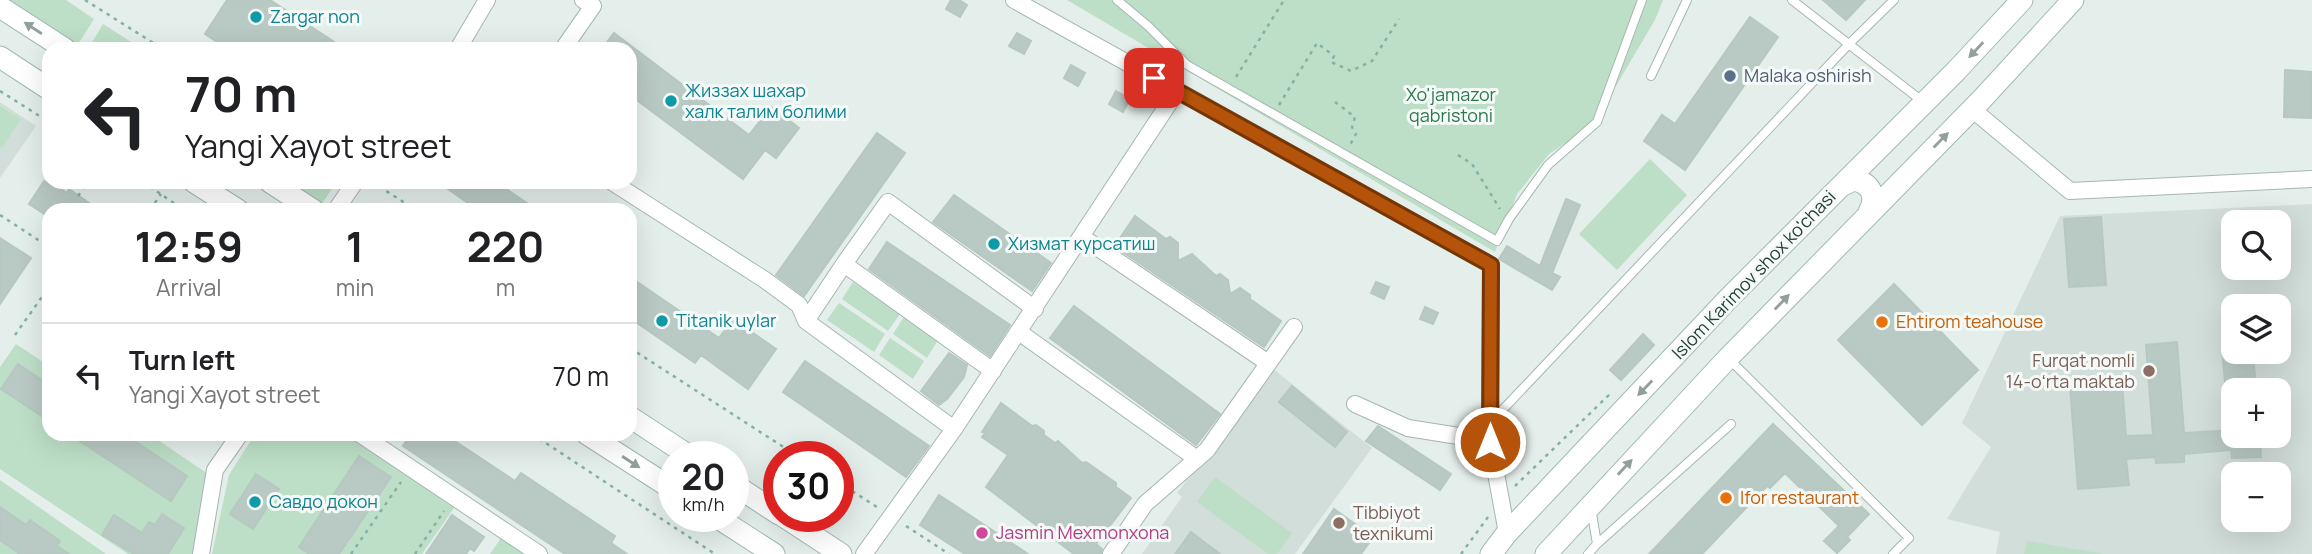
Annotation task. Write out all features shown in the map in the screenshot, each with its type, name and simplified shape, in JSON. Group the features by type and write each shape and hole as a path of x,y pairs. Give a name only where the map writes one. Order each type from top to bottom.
{"main road":[{"name":"Islom Karimov shox ko'chasi","path":"1491,554 1507,533 1730,299 1956,71 2022,0"},
{"path":"1546,554 1728,358 1978,103 2073,0"},
{"path":"0,7 54,42"},
{"path":"0,57 42,84"},
{"path":"1956,71 1954,88 1961,98 1978,103"},
{"path":"1843,185 1853,180 1868,186 1873,196 1869,212"},
{"path":"205,189 227,203"},
{"path":"281,189 302,203"},
{"path":"637,422 667,441"},
{"path":"598,441 658,480"},
{"path":"740,532 774,554"},
{"path":"807,532 841,554"}],"street":[{"path":"462,42 487,0"},
{"path":"568,42 593,6 583,0"},
{"path":"1014,0 1491,265 1490,442 1507,533"},
{"path":"864,554 954,429 1177,91"},
{"path":"1978,103 2070,191 2312,179"},
{"path":"623,189 765,280 799,305 806,321 954,429"},
{"path":"806,321 888,202 1035,309"},
{"path":"1082,237 1268,363"},
{"path":"844,264 993,370"},
{"path":"1111,554 1145,504 1207,450 1294,327"},
{"path":"1019,332 1197,459"},
{"path":"1355,404 1408,428 1490,442"},
{"path":"201,554 215,470 235,441"},
{"path":"370,441 539,554"}],"lane":[{"path":"1117,0 1187,65 1497,241 1509,219 1548,166 1597,122 1642,0"},
{"path":"1651,76 1687,0"},
{"path":"1792,0 1924,103"},
{"path":"1490,423 1894,0"},
{"path":"1728,358 1909,538 1893,554"},
{"path":"1588,554 1731,424"},
{"path":"1590,505 1597,544"}],"path":[{"path":"85,0 152,42"},
{"path":"1229,89 1284,0"},
{"path":"1273,114 1317,43 1334,56 1331,62 1351,71 1372,61 1399,19"},
{"path":"0,91 42,118"},
{"path":"1335,102 1355,117 1352,127 1356,134 1345,155"},
{"path":"1458,155 1472,164 1495,203 1509,219"},
{"path":"78,196 83,189"},
{"path":"154,189 174,203"},
{"path":"383,189 405,203"},
{"path":"155,203 161,194"},
{"path":"0,215 42,242"},
{"path":"15,335 42,297"},
{"path":"637,353 774,441"},
{"path":"1461,554 1501,498 1614,390"},
{"path":"542,441 715,554"},
{"path":"351,554 411,468"},
{"path":"415,554 454,496"}],"shaded area":[{"path":"0,102 36,126 0,178"},
{"name":"Furqat nomli 14-oʻrta maktab","path":"2312,204 2312,554 1996,554 2000,532 1947,519 1991,447 1962,423 2060,216"},
{"path":"1272,368 1372,448 1295,554 1142,554 1182,497 1177,493"}],"green space":[{"path":"9,0 66,0 94,19 80,42 71,42"},
{"name":"Xo'jamazor qabristoni","path":"1067,0 1663,0 1655,20 1593,125 1549,154 1517,194 1495,252"},
{"path":"103,24 131,42 92,42"},
{"path":"0,106 21,119 2,148 0,147"},
{"path":"1650,159 1687,195 1617,270 1579,234"},
{"path":"299,189 332,189 320,203"},
{"path":"853,282 900,314 888,331 842,299"},
{"path":"839,303 885,334 874,352 827,320"},
{"path":"904,317 938,340 927,358 893,334"},
{"path":"890,338 924,361 913,379 879,355"},
{"path":"16,344 42,361 42,441 159,441 208,474 193,554 128,554 0,469 0,367"},
{"path":"251,441 357,441 454,508 422,554 212,554 229,475"},
{"path":"1215,477 1292,533 1277,554 1268,554 1197,502"},
{"path":"0,480 106,554 0,554"},
{"path":"504,534 532,554 490,554"},
{"path":"2027,541 2105,554 2024,554"}],"building":[{"name":"Zargar non","path":"227,0 270,0 334,42 217,42 205,34"},
{"path":"951,0 959,0 967,5 960,17 946,9"},
{"path":"1823,0 1865,0 1846,20"},
{"name":"Malaka oshirish","path":"1750,17 1778,37 1685,170 1644,141 1662,115 1675,124"},
{"name":"Жиззах шахар халк талим болими","path":"614,33 626,42 607,42"},
{"path":"1017,33 1031,41 1024,54 1009,46"},
{"name":"Жиззах шахар халк талим болими","path":"637,50 749,135 771,107 799,128 776,158 765,150 743,179 637,100"},
{"path":"1071,65 1085,73 1078,86 1064,78"},
{"path":"2285,70 2312,72 2312,118 2284,117"},
{"path":"1116,91 1130,99 1123,112 1109,104"},
{"path":"877,133 905,153 804,296 776,275"},
{"path":"42,184 42,189 61,189 67,193 69,189 89,203 42,203 42,212 29,204"},
{"path":"448,189 506,189 527,203 468,203"},
{"name":"Хизмат курсатиш","path":"954,195 1051,263 1032,291 933,222"},
{"path":"1566,199 1580,205 1552,273 1560,277 1552,290 1499,259 1507,246 1540,266"},
{"path":"1135,216 1166,239 1170,237 1178,243 1178,261 1192,254 1216,276 1220,274 1228,280 1230,294 1240,288 1250,295 1250,299 1281,321 1264,347 1117,248 1119,246 1116,244"},
{"path":"2101,217 2106,285 2069,287 2064,219"},
{"path":"0,238 31,258 0,304"},
{"path":"887,242 1010,325 990,356 869,269"},
{"path":"637,282 719,338 733,319 776,349 748,389 701,355 695,363 637,323"},
{"path":"1376,282 1389,287 1384,299 1371,293"},
{"path":"1894,284 1978,370 1922,425 1838,340"},
{"path":"1074,306 1220,414 1196,445 1050,338"},
{"path":"1425,307 1438,313 1433,324 1420,319"},
{"path":"1643,334 1654,345 1621,380 1610,370"},
{"path":"2177,342 2184,433 2221,431 2221,448 2261,448 2261,457 2232,458 2231,450 2184,454 2184,462 2156,463 2155,457 2126,459 2129,485 2078,489 2070,387 2122,382 2126,436 2153,435 2146,345"},
{"path":"949,353 967,365 964,377 939,405 921,391"},
{"path":"805,361 929,446 906,477 783,392"},
{"path":"18,364 42,380 42,416 1,389"},
{"path":"2223,364 2254,364 2255,378 2225,378"},
{"path":"1292,386 1347,432 1335,447 1279,402"},
{"path":"1001,403 1032,426 1036,425 1055,443 1058,441 1082,463 1086,462 1116,483 1116,487 1131,498 1096,544 1102,549 1101,554 1074,554 986,487 1008,455 982,437 985,433 982,432"},
{"path":"1773,424 1869,514 1847,537 1850,540 1837,553 1824,541 1839,526 1785,473 1770,488 1767,486 1702,554 1649,554"},
{"path":"1378,426 1451,474 1440,490 1366,441"},
{"path":"80,441 134,441 187,476 171,501"},
{"path":"406,441 455,441 515,481 521,473 615,536 611,543 627,554 565,554 403,446"},
{"path":"359,456 391,477 339,554 309,554 299,547"},
{"name":"Cавдо докон","path":"256,474 279,489 253,529 230,514"},
{"path":"939,495 1028,554 965,554 920,525"},
{"path":"0,507 26,525 30,520 60,541 57,546 69,554 20,554 0,540"},
{"name":"Tibbiyot texnikumi","path":"1334,509 1373,537 1361,554 1303,554"},
{"path":"162,514 184,528 168,554 134,554 102,535 114,515 142,533 149,522 155,525"},
{"path":"452,515 484,537 474,551 470,548 466,554 426,554"},
{"path":"1191,532 1220,554 1175,554"}],"place":[{"name":"Zargar non","path":"256,17"},
{"name":"Malaka oshirish","path":"1730,76"},
{"name":"Жиззах шахар халк талим болими","path":"671,101"},
{"name":"Хизмат курсатиш","path":"994,244"},
{"name":"Titanik uylar","path":"662,321"},
{"name":"Ehtirom teahouse","path":"1882,322"},
{"name":"Furqat nomli 14-oʻrta maktab","path":"2149,371"},
{"name":"Ifor restaurant","path":"1726,498"},
{"name":"Cавдо докон","path":"255,502"},
{"name":"Tibbiyot texnikumi","path":"1339,523"},
{"name":"Jasmin Mexmonxona","path":"982,533"}],"route":[{"path":"1154,78 1491,265 1490,442"}]}
